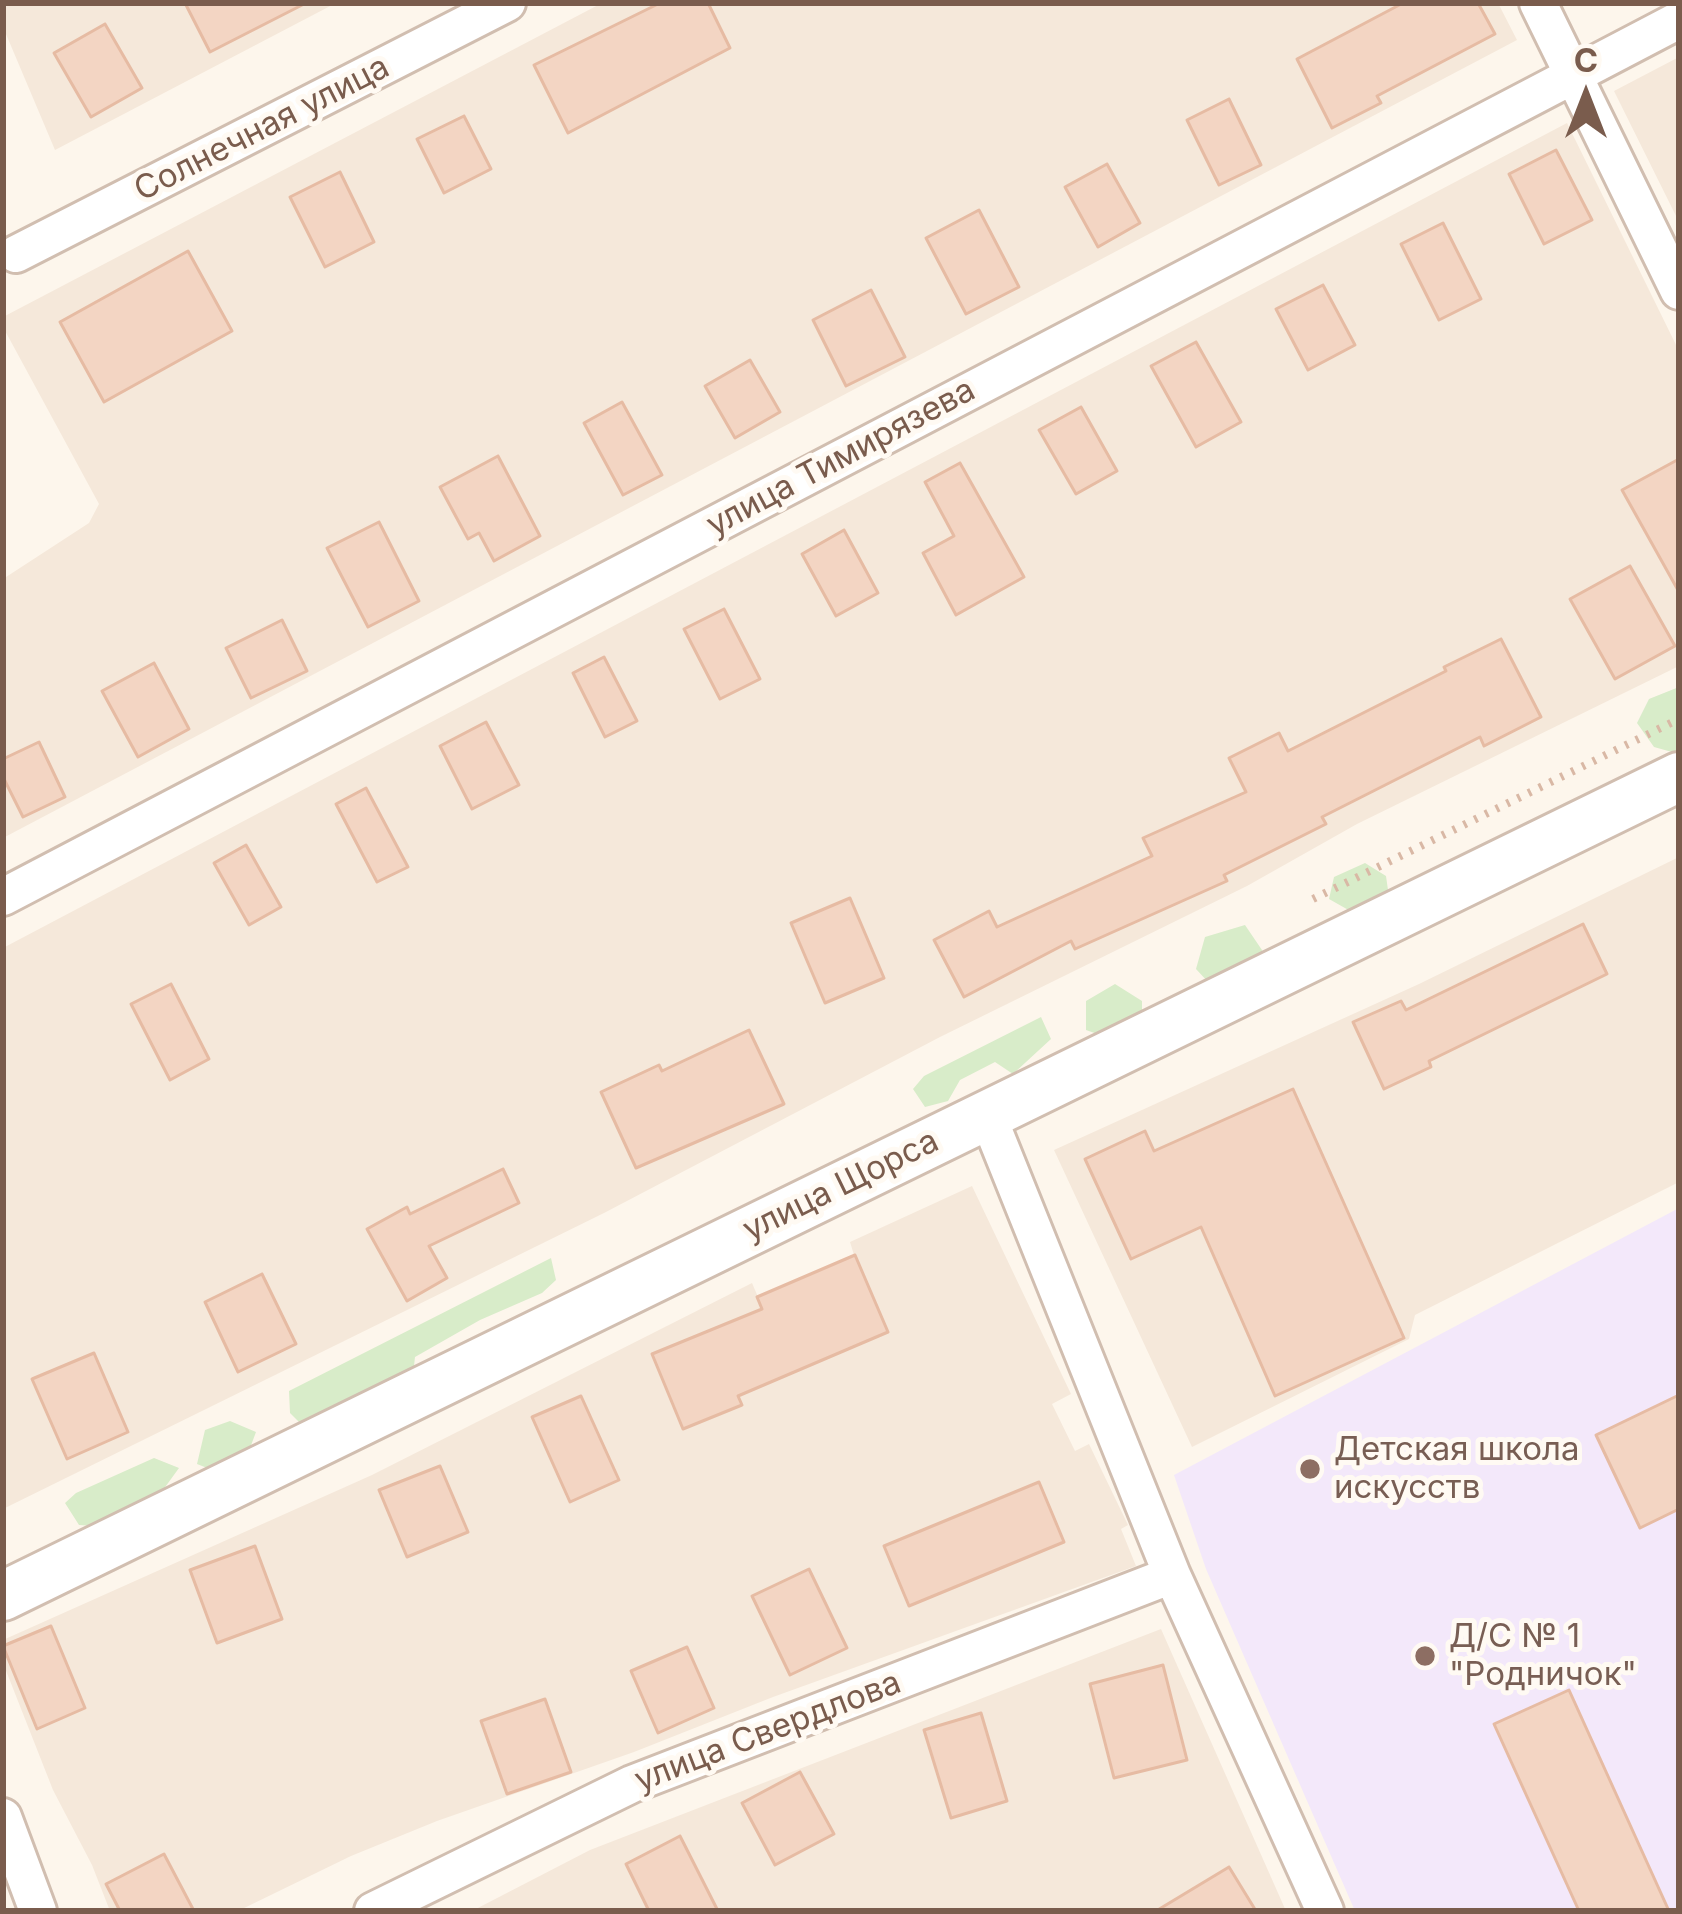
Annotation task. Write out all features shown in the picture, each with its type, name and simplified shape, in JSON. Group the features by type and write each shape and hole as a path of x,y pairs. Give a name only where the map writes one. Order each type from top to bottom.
{"street":[{"name":"Солнечная улица","path":"16,254 507,3"},
{"path":"1538,3 1679,291"},
{"name":"улица Тимирязева","path":"3,897 1679,20"},
{"name":"улица Щорса","path":"3,1596 1679,778"},
{"path":"987,1114 1172,1575 1325,1911"},
{"name":"улица Свердлова","path":"373,1911 632,1784 1172,1575"},
{"path":"3,1816 38,1911"}],"shaded area":[{"path":"3,3 336,3 55,150 3,27"},
{"path":"602,3 1498,3 1517,40 3,838 3,579 89,523 99,504 3,327 3,317"},
{"path":"1679,57 1679,222 1614,91"},
{"path":"1567,123 1679,351 1679,666 1357,824 1247,886 940,1037 604,1213 3,1509 3,948"},
{"path":"1679,857 1679,1182 1415,1315 1409,1339 1192,1447 1054,1150 1419,984"},
{"path":"972,1186 1071,1394 1052,1404 1075,1451 1089,1444 1128,1525 1121,1529 1136,1566 437,1821 238,1911 110,1911 53,1790 3,1663 3,1640 372,1475 752,1283 758,1297 854,1255 850,1242"},
{"path":"1679,1208 1679,1911 1355,1911 1206,1569 1174,1475"},
{"path":"1161,1629 1286,1911 472,1911 590,1850"}],"green space":[{"path":"1679,687 1679,754 1654,747 1637,723 1649,699"},
{"path":"1365,863 1386,876 1389,897 1352,912 1329,899 1334,877"},
{"path":"1245,925 1264,953 1209,983 1196,969 1205,937"},
{"path":"1115,984 1142,1001 1142,1016 1114,1040 1086,1030 1086,1001"},
{"path":"1041,1017 1051,1039 1013,1074 995,1062 960,1080 948,1101 925,1107 913,1089 924,1076"},
{"path":"551,1258 556,1280 542,1293 480,1320 415,1357 413,1375 307,1430 290,1413 289,1391"},
{"path":"230,1421 256,1432 247,1456 225,1475 197,1464 205,1430"},
{"path":"154,1458 179,1468 155,1501 110,1527 79,1525 65,1503 76,1493"}],"building":[{"path":"185,3 306,3 210,52"},
{"path":"660,3 708,3 730,48 568,133 534,65"},
{"path":"1403,3 1478,3 1495,34 1377,96 1381,103 1332,128 1297,59"},
{"path":"105,24 142,88 91,117 54,53"},
{"path":"1229,99 1261,165 1219,185 1187,120"},
{"path":"464,116 491,169 444,193 417,139"},
{"path":"1556,150 1592,220 1544,244 1509,174"},
{"path":"1107,164 1140,223 1098,247 1065,187"},
{"path":"340,172 374,242 325,267 290,197"},
{"path":"979,210 1019,287 966,314 926,238"},
{"path":"1443,223 1481,299 1439,320 1401,244"},
{"path":"188,251 232,331 104,402 60,322"},
{"path":"1323,285 1355,345 1308,370 1276,309"},
{"path":"871,290 905,357 846,386 813,320"},
{"path":"1196,342 1241,422 1196,447 1151,366"},
{"path":"750,360 780,412 735,438 705,386"},
{"path":"622,402 662,475 623,495 584,423"},
{"path":"1081,407 1117,471 1076,494 1039,430"},
{"path":"498,456 540,536 494,561 479,533 468,539 440,487"},
{"path":"1679,459 1679,592 1622,490"},
{"path":"960,463 1024,577 956,615 923,553 954,536 925,482"},
{"path":"379,522 419,601 368,627 327,548"},
{"path":"844,530 878,593 836,616 802,554"},
{"path":"1630,566 1675,646 1615,679 1570,599"},
{"path":"724,609 760,679 720,699 684,629"},
{"path":"282,620 307,671 251,698 226,648"},
{"path":"1501,639 1541,717 1484,746 1480,737 1322,817 1326,824 1224,875 1227,881 1075,949 1071,941 964,997 934,940 989,911 997,927 1152,856 1143,838 1246,792 1229,758 1279,733 1288,751"},
{"path":"604,657 637,721 605,737 573,673"},
{"path":"154,663 189,729 138,757 102,691"},
{"path":"486,722 519,785 472,809 440,746"},
{"path":"39,742 65,797 23,817 3,777 3,759"},
{"path":"366,788 408,867 377,882 336,804"},
{"path":"246,845 281,907 249,925 214,863"},
{"path":"850,898 884,978 825,1003 791,923"},
{"path":"1583,924 1607,974 1429,1061 1431,1067 1384,1089 1353,1022 1401,1001 1406,1010"},
{"path":"171,984 209,1059 170,1080 131,1004"},
{"path":"749,1030 784,1104 636,1168 601,1092 659,1065 662,1071"},
{"path":"1293,1089 1404,1338 1275,1396 1201,1227 1131,1259 1085,1159 1145,1131 1154,1151"},
{"path":"503,1169 519,1203 429,1246 447,1278 407,1301 367,1229 407,1207 410,1214"},
{"path":"855,1255 888,1332 738,1396 742,1405 683,1429 652,1354 762,1309 757,1297"},
{"path":"262,1274 296,1344 238,1372 205,1302"},
{"path":"94,1353 128,1432 67,1459 32,1379"},
{"path":"1679,1395 1679,1509 1640,1528 1596,1435"},
{"path":"581,1396 619,1480 570,1502 532,1417"},
{"path":"440,1466 468,1532 407,1557 379,1490"},
{"path":"1039,1482 1064,1542 909,1606 884,1546"},
{"path":"255,1546 282,1619 217,1643 190,1570"},
{"path":"809,1569 847,1648 790,1675 752,1596"},
{"path":"51,1626 85,1708 37,1729 3,1646"},
{"path":"687,1647 714,1708 658,1733 631,1671"},
{"path":"1163,1665 1187,1760 1114,1778 1090,1684"},
{"path":"1569,1690 1669,1911 1579,1911 1494,1724"},
{"path":"545,1699 571,1772 507,1794 481,1721"},
{"path":"981,1713 1007,1801 951,1818 924,1730"},
{"path":"800,1772 834,1834 775,1865 742,1803"},
{"path":"680,1836 718,1911 649,1911 626,1864"},
{"path":"164,1854 194,1911 120,1911 106,1884"},
{"path":"1229,1867 1256,1911 1156,1911"}],"place":[{"name":"Детская школа искусств","path":"1310,1469"},
{"name":"Д/С № 1 \"Родничок\"","path":"1425,1656"}]}
